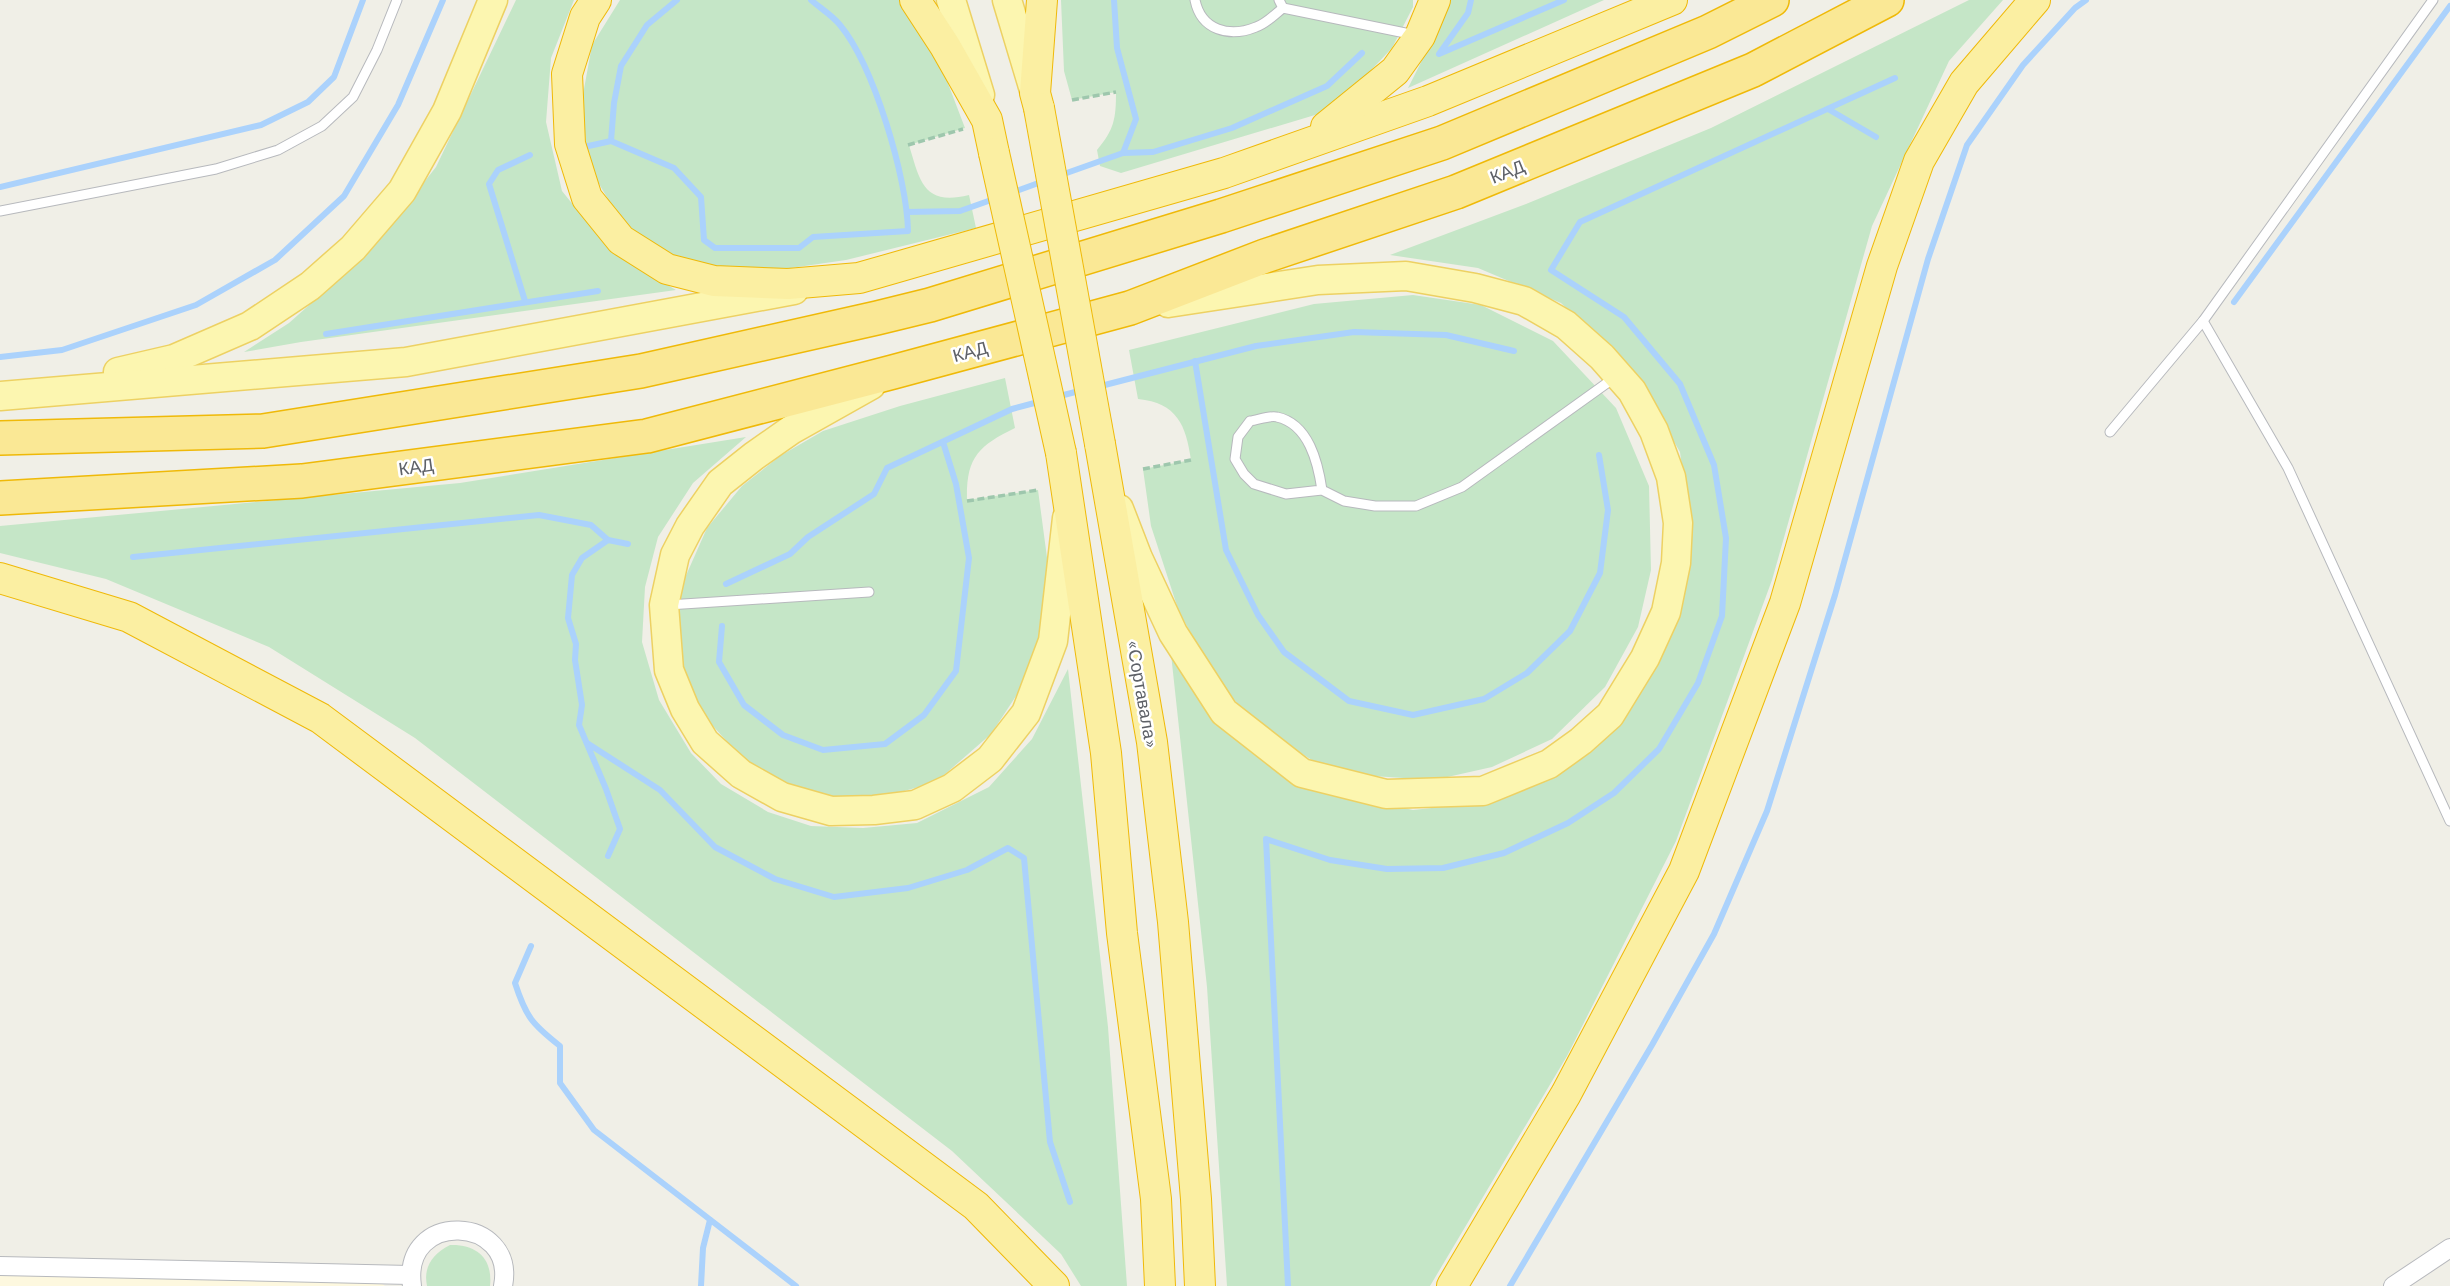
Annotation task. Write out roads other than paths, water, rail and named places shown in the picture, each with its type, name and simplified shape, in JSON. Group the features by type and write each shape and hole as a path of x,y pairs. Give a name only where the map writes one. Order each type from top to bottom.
{"highway":[{"path":"596,0 585,17 567,74 570,144 587,198 621,240 667,268 714,281 788,284 859,278 1224,173 1428,100 1672,0"},
{"path":"915,0 945,46 976,124 994,153 1061,453 1106,753 1122,933 1156,1199 1160,1286"},
{"name":"«Сортавала»","path":"1042,0 1037,101 1152,742 1174,922 1196,1199 1200,1286"},
{"path":"1224,173 1325,128 1395,71 1420,36 1435,0"},
{"path":"0,438 263,431 641,371 930,305 1221,216 1442,143 1708,32 1772,0"},
{"name":"КАД","path":"0,498 302,481 647,436 893,372 1130,308 1265,256 1456,192 1753,70 1886,0"},
{"path":"1452,1286 1566,1094 1684,871 1785,603 1882,266 1919,161 1964,83 2035,0"},
{"path":"0,578 129,617 320,718 976,1206 1054,1286"}],"main road":[{"path":"6,396 174,359 250,326 310,286 353,248 402,191 447,111 493,0"},
{"path":"951,0 976,124"},
{"path":"1007,0 1037,101"},
{"path":"1106,475 1138,558 1173,633 1224,712 1302,773 1386,794 1483,791 1549,764 1581,741 1610,715 1645,658 1666,612 1676,563 1678,523 1671,477 1654,432 1632,391 1602,357 1566,325 1524,301 1475,288 1406,276 1318,280 1130,308"},
{"path":"6,396 406,362 859,278"},
{"path":"893,372 791,430 720,484 690,526 675,555 664,605 669,670 685,709 705,742 741,774 782,797 831,811 874,810 915,805 952,788 990,759 1026,713 1053,641 1069,498"}],"street":[{"path":"0,1266 216,1278 411,1280 414,1259 422,1245 435,1235 451,1229 467,1230 482,1236 495,1247 502,1261 505,1278 503,1286"},
{"path":"2393,1286 2450,1248"}],"lane":[{"path":"0,211 216,169 278,150 321,126 353,97 377,50 397,0"},
{"path":"1195,0 1198,13 1214,29 1234,32 1258,27 1281,4 1420,36"},
{"path":"2110,432 2203,321 2433,0"},
{"path":"2203,321 2288,468 2450,821"},
{"path":"1322,489 1318,462 1303,434 1276,416 1250,421 1238,438 1235,459 1254,484 1286,494 1322,489 1344,500 1375,506 1416,506 1462,487 1618,375"},
{"path":"664,605 869,592"}],"waterway":[{"path":"0,187 261,125 308,102 334,77 363,0"},
{"path":"0,357 62,350 196,305 275,260 344,196 398,105 443,0"},
{"path":"611,141 621,66 647,25 677,0"},
{"path":"584,147 611,141 674,168 701,197 704,240 715,248 799,248 813,237 908,231 902,182 895,153 865,67 840,25 811,0"},
{"path":"1114,0 1117,48 1136,119 1123,153"},
{"path":"1471,0 1468,13 1439,54 1564,0"},
{"path":"1510,1286 1714,934 1767,811 1835,595 1928,259 1967,145 2023,65 2075,8 2086,0"},
{"path":"2234,302 2450,6"},
{"path":"1061,175 1123,153 1153,152 1232,128 1327,86 1362,53"},
{"path":"1288,1286 1266,839 1330,860 1387,869 1443,868 1504,853 1568,823 1614,793 1659,749 1698,683 1722,616 1726,538 1714,465 1680,384 1624,317 1551,270 1580,222 1895,78"},
{"path":"1828,109 1876,137"},
{"path":"525,301 489,184 498,170 530,155"},
{"path":"1011,193 1044,181"},
{"path":"907,212 960,211 994,199"},
{"path":"326,334 598,291"},
{"path":"1097,387 1256,346 1354,332 1446,335 1514,351"},
{"path":"1195,361 1226,550 1258,615 1284,652 1349,701 1413,715 1484,699 1527,673 1570,631 1600,573 1608,510 1599,455"},
{"path":"1056,397 1083,390"},
{"path":"726,584 790,554 808,537 874,494 887,468 1012,409 1042,401"},
{"path":"722,626 719,662 744,705 783,735 823,750 885,744 924,715 956,671 969,558 956,484 943,442"},
{"path":"133,557 539,515 591,525 608,540"},
{"path":"608,856 620,829 579,725 582,705 575,660 576,644 568,618 572,575 582,558 608,540 628,544"},
{"path":"587,743 660,790 715,847 775,879 834,897 908,888 967,870 1008,848 1024,858 1050,1142 1070,1202"},
{"path":"531,946 515,983 519,995 531,1019 560,1046 560,1083 594,1130 796,1286"},
{"path":"701,1286 703,1248 710,1220"}]}
